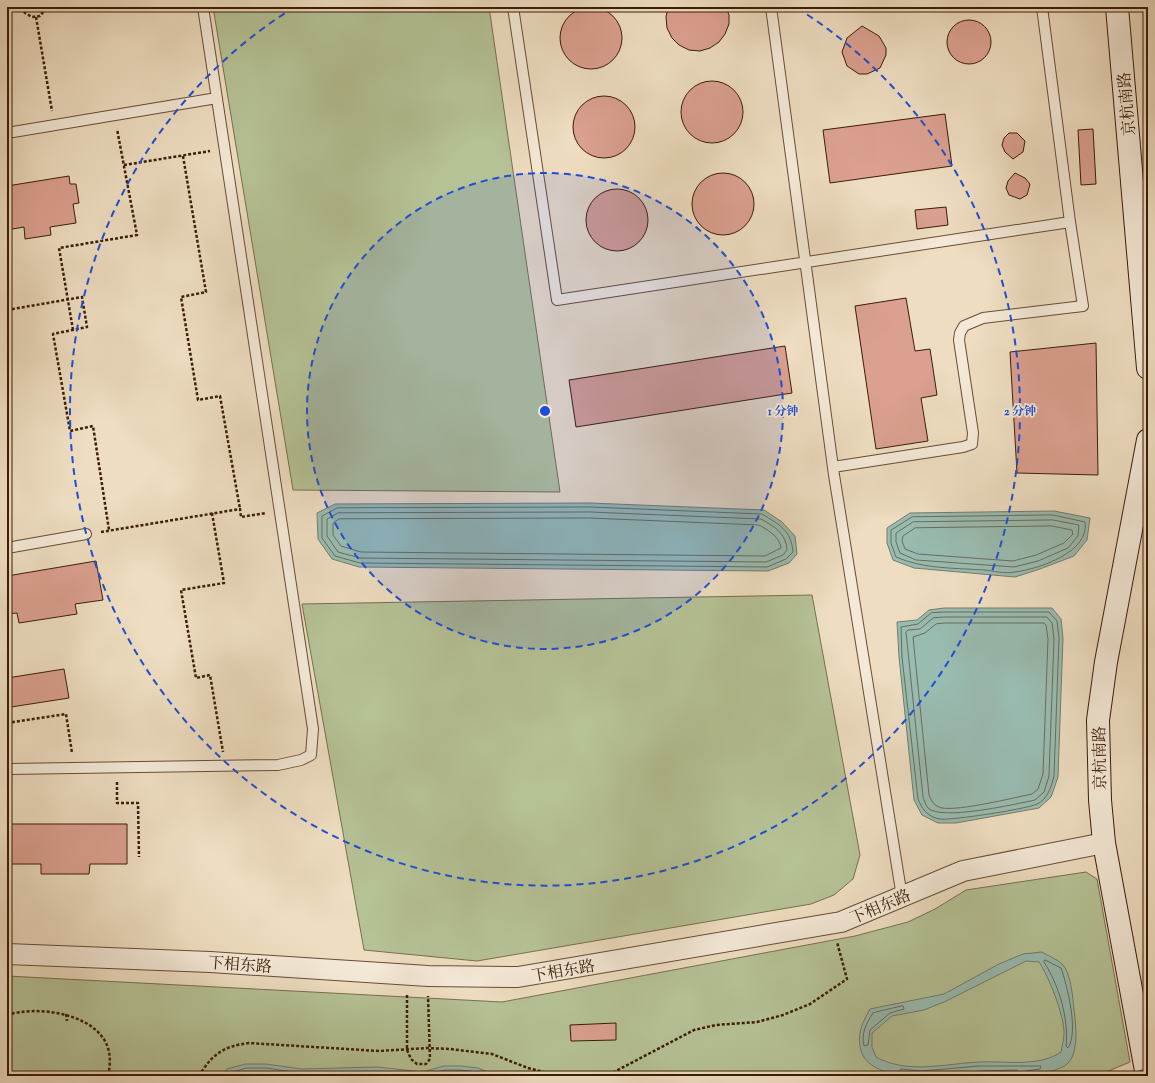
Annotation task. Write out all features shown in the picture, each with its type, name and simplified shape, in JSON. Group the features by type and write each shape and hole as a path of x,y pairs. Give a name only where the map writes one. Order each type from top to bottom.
{"street":[{"name":"京杭南路","path":"1117,7 1148,368"},
{"name":"京杭南路","path":"1148,440 1137,507 1106,662 1098,720 1100,800 1104,844 1148,1075"},
{"name":"下相东路","path":"7,954 210,962 428,976 518,977 841,922 963,871 1104,844"}],"lane":[{"path":"7,769 278,765 301,760 311,755 313,729 203,7"},
{"path":"513,7 557,300 805,261 1070,222"},
{"path":"771,7 833,467 902,896"},
{"path":"833,467 963,447 972,444 974,433 960,340 960,332 964,326 983,318 1083,306 1070,222 1042,7"},
{"path":"7,133 217,98"},
{"path":"7,548 86,534"},
{"path":"1140,1076 1148,1075"}],"path":[{"path":"22,7 28,16 36,17 44,13 47,7"},
{"path":"36,17 55,125"},
{"path":"73,330 69,299 59,248 137,235 114,115"},
{"path":"124,166 225,149"},
{"path":"182,156 206,292 181,297 198,400 220,396 241,517 281,511"},
{"path":"7,310 82,297 87,327 54,334 70,431 93,426 109,530"},
{"path":"86,534 240,509"},
{"path":"212,513 224,583 181,590 196,678 210,676 226,765"},
{"path":"7,723 66,714 74,768"},
{"path":"117,768 118,803 138,803 139,857"},
{"path":"588,1076 614,1072 694,1030 716,1025 757,1022 783,1015 810,1004 847,979 832,924"},
{"path":"407,992 407,1050 411,1059 417,1064 426,1064 430,1059 431,1049 428,994"},
{"path":"7,1015 38,1011 66,1014 90,1026 103,1038 109,1049 111,1064 108,1076"},
{"path":"66,1014 68,1021"},
{"path":"199,1076 204,1067 216,1053 234,1045 249,1043 379,1051 431,1049 492,1054 528,1068 559,1076"}],"green space":[{"path":"213,7 489,7 560,492 293,490"},
{"path":"812,595 860,855 853,879 834,895 811,904 477,961 364,950 302,604"},
{"path":"1086,872 1097,879 1130,1062 1106,1072 1086,1076 7,1076 7,976 502,1002 855,936 908,922 935,909 966,890"}],"water":[{"path":"590,503 764,510 782,522 795,536 797,554 789,563 768,571 359,567 332,559 318,539 317,513 335,504"},
{"path":"1054,511 1090,518 1087,540 1074,556 1015,577 914,568 893,560 887,543 887,528 910,513"},
{"path":"944,608 1052,608 1061,619 1063,638 1058,777 1051,797 1039,808 956,823 938,823 922,815 914,800 899,657 897,622 917,620 929,610"},
{"path":"1042,952 1060,962 1068,973 1075,1016 1076,1038 1074,1052 1068,1063 1060,1068 1048,1072 1016,1076 916,1076 886,1072 873,1066 864,1058 860,1046 860,1031 870,1009 944,994 999,964 1023,954","holes":["1026,961 1039,962 1051,986 1062,1016 1064,1033 1061,1052 1053,1057 1043,1060 1022,1062 981,1062 928,1067 902,1066 876,1057 872,1047 872,1033 892,1016 924,1010 944,1002"]},
{"path":"245,1064 266,1064 301,1069 378,1067 422,1072 444,1066 461,1066 478,1068 497,1076 221,1076 227,1069"}],"building":[{"path":"585,7 597,7 613,16 620,26 622,38 620,50 613,60 597,69 585,69 574,64 565,55 560,44 560,32 565,21 574,12"},
{"path":"668,7 726,7 729,15 729,24 725,34 719,42 710,48 700,51 689,50 679,45 672,38 667,28 666,17"},
{"path":"969,20 981,24 987,30 991,42 987,54 981,60 969,64 957,60 951,54 947,42 951,30 957,24"},
{"path":"862,26 879,36 886,48 886,55 880,68 867,74 859,74 847,66 842,52 847,38"},
{"path":"706,81 718,81 734,90 741,100 743,112 741,124 734,134 718,143 706,143 695,138 686,129 681,118 681,106 686,95 695,86"},
{"path":"598,96 610,96 626,105 633,115 635,127 633,139 626,149 610,158 598,158 587,153 578,144 573,133 573,121 578,110 587,101"},
{"path":"945,114 952,166 830,183 823,130"},
{"path":"1093,129 1096,184 1081,185 1078,130"},
{"path":"1009,133 1017,133 1025,141 1023,152 1013,159 1005,152 1002,145 1004,138"},
{"path":"717,173 729,173 745,182 752,192 754,204 752,216 745,226 729,235 717,235 706,230 697,221 692,210 692,198 697,187 706,178"},
{"path":"1015,173 1025,178 1030,184 1027,195 1020,199 1009,195 1006,188 1008,181"},
{"path":"69,176 70,184 76,184 79,203 73,204 76,223 50,227 51,235 25,239 24,227 7,230 7,186"},
{"path":"611,189 623,189 639,198 646,208 648,220 646,232 639,242 623,251 611,251 600,246 591,237 586,226 586,214 591,203 600,194"},
{"path":"946,207 948,225 917,229 915,210"},
{"path":"906,298 915,351 930,349 937,395 921,398 928,441 876,449 855,306"},
{"path":"1096,343 1098,475 1017,473 1010,352"},
{"path":"785,346 792,393 576,427 569,380"},
{"path":"96,561 103,600 75,604 77,614 19,623 17,613 7,614 7,576"},
{"path":"64,669 69,698 11,707 7,678"},
{"path":"7,824 127,824 127,864 90,864 89,874 41,874 41,864 7,864"},
{"path":"616,1023 616,1040 571,1041 570,1025"}]}
